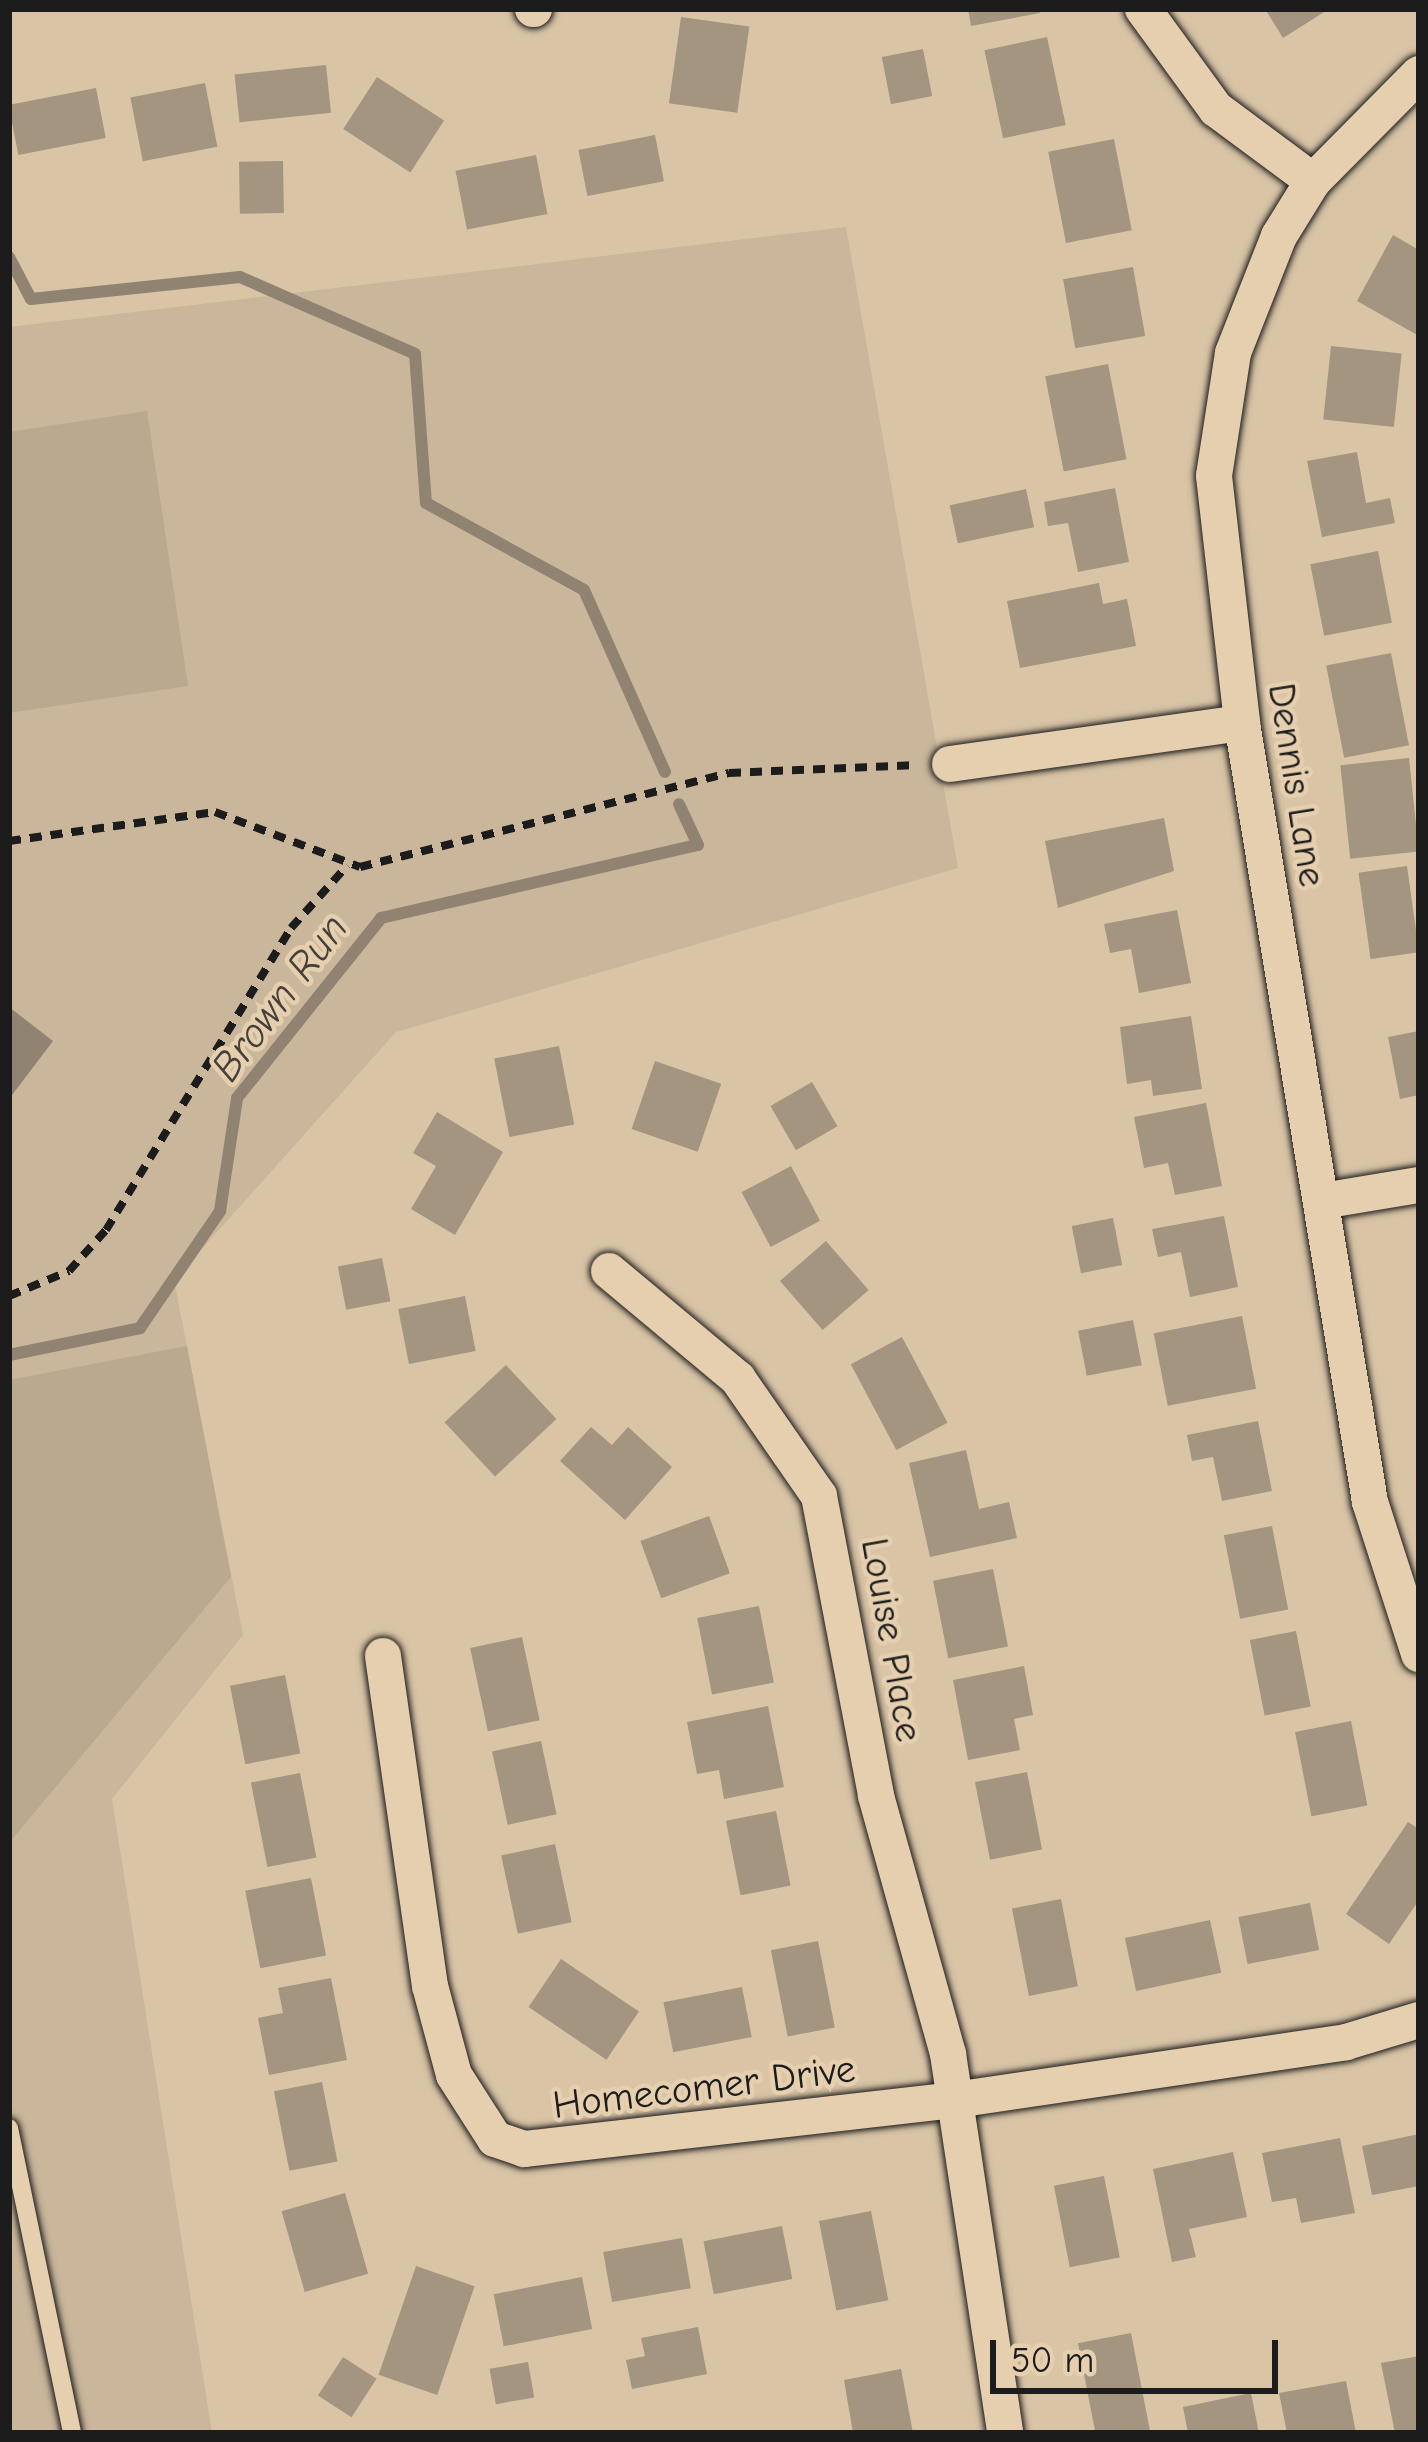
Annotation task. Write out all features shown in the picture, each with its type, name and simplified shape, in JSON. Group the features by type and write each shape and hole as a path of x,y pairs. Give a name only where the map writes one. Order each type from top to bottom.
{"street":[{"path":"1143,9 1216,110 1313,181"},
{"name":"Dennis Lane","path":"1419,74 1313,181 1253,294 1220,411 1217,544 1370,1502 1419,1654"},
{"path":"950,764 1242,723"},
{"path":"1322,1201 1419,1185"},
{"name":"Louise Place","path":"609,1271 738,1379 819,1496 876,1796 955,2100 1005,2433"},
{"name":"Homecomer Drive","path":"383,1656 430,1986 454,2075 495,2139 560,2151 955,2100 1346,2042 1419,2020"}],"lane":[{"path":"9,2128 72,2433"}],"path":[{"path":"9,1296 70,1271 106,1230 291,928 348,865 729,773 950,764"},
{"path":"9,841 214,812 348,865"}],"shaded area":[{"path":"846,227 958,868 396,1032 174,1280 243,1635 112,1799 212,2433 9,2433 9,327"},
{"path":"147,411 188,686 9,713 9,432"},
{"path":"9,1007 53,1041 9,1099"},
{"path":"187,1346 231,1577 9,1843 9,1380"}],"building":[{"path":"968,9 1039,9 1040,13 971,26"},
{"path":"1265,9 1329,9 1283,38"},
{"path":"681,17 749,27 737,113 669,103"},
{"path":"1047,37 1066,125 1003,138 984,50"},
{"path":"923,49 932,96 891,104 882,57"},
{"path":"326,65 331,113 240,122 235,75"},
{"path":"377,77 444,121 410,173 343,129"},
{"path":"205,83 217,147 143,161 130,98"},
{"path":"96,88 106,138 18,155 9,105"},
{"path":"655,135 664,181 587,196 578,150"},
{"path":"1114,139 1132,230 1066,243 1048,152"},
{"path":"536,155 547,214 467,230 456,171"},
{"path":"283,161 284,213 240,214 239,162"},
{"path":"1393,235 1419,250 1419,336 1357,301"},
{"path":"1133,267 1145,336 1075,348 1063,279"},
{"path":"1331,346 1402,353 1394,427 1323,420"},
{"path":"1108,364 1127,459 1064,471 1045,376"},
{"path":"1357,452 1366,503 1390,498 1395,523 1322,537 1307,461"},
{"path":"1115,488 1129,562 1078,572 1068,523 1048,526 1044,502"},
{"path":"1026,489 1034,527 958,543 950,505"},
{"path":"1378,551 1392,623 1324,636 1310,564"},
{"path":"1099,583 1103,604 1127,599 1136,646 1020,668 1007,601"},
{"path":"1391,653 1409,745 1344,758 1326,666"},
{"path":"1409,758 1419,851 1350,859 1340,765"},
{"path":"1164,818 1174,871 1058,908 1045,841"},
{"path":"1407,866 1419,952 1371,959 1358,873"},
{"path":"1177,910 1191,983 1139,993 1131,949 1110,953 1104,924"},
{"path":"1191,1016 1202,1089 1153,1096 1151,1080 1127,1084 1120,1027"},
{"path":"1419,1031 1419,1095 1400,1099 1388,1037"},
{"path":"559,1046 574,1125 509,1137 494,1059"},
{"path":"655,1061 721,1084 698,1152 632,1129"},
{"path":"812,1082 837,1126 796,1150 770,1106"},
{"path":"1206,1103 1222,1186 1175,1195 1168,1163 1144,1168 1134,1117"},
{"path":"437,1112 503,1152 455,1235 411,1209 436,1166 413,1153"},
{"path":"791,1166 820,1221 771,1247 742,1192"},
{"path":"1224,1216 1238,1287 1190,1297 1181,1252 1158,1257 1152,1229"},
{"path":"1113,1218 1122,1265 1081,1273 1072,1226"},
{"path":"826,1241 869,1290 823,1330 780,1281"},
{"path":"382,1258 390,1301 346,1310 338,1267"},
{"path":"465,1296 476,1351 409,1364 398,1309"},
{"path":"1242,1316 1256,1389 1168,1406 1154,1333"},
{"path":"1133,1320 1142,1365 1087,1376 1078,1331"},
{"path":"902,1337 948,1423 896,1450 851,1364"},
{"path":"506,1365 556,1419 495,1476 445,1422"},
{"path":"1258,1421 1272,1491 1222,1501 1213,1457 1192,1461 1187,1435"},
{"path":"591,1427 612,1445 628,1427 672,1467 625,1520 560,1461"},
{"path":"966,1450 979,1509 1009,1502 1017,1538 930,1557 909,1463"},
{"path":"709,1516 730,1573 661,1598 640,1541"},
{"path":"1272,1526 1288,1609 1240,1619 1224,1535"},
{"path":"993,1569 1008,1647 948,1658 933,1581"},
{"path":"759,1606 774,1683 712,1695 697,1618"},
{"path":"1296,1631 1311,1707 1265,1716 1250,1640"},
{"path":"522,1637 540,1720 488,1731 470,1648"},
{"path":"1024,1666 1033,1715 1014,1719 1020,1750 968,1760 953,1680"},
{"path":"285,1675 300,1754 245,1764 230,1686"},
{"path":"768,1706 784,1787 724,1799 719,1770 697,1774 687,1722"},
{"path":"1351,1721 1367,1805 1311,1816 1295,1732"},
{"path":"541,1741 557,1814 508,1825 492,1751"},
{"path":"1027,1772 1042,1850 990,1860 975,1782"},
{"path":"300,1773 316,1857 267,1867 251,1783"},
{"path":"776,1811 791,1886 740,1895 726,1821"},
{"path":"1408,1822 1419,1829 1419,1900 1389,1944 1346,1914"},
{"path":"555,1844 572,1922 518,1934 501,1855"},
{"path":"311,1878 326,1956 260,1968 245,1891"},
{"path":"1061,1899 1078,1986 1029,1996 1012,1909"},
{"path":"1310,1903 1319,1950 1248,1964 1238,1917"},
{"path":"1210,1920 1221,1973 1136,1991 1125,1938"},
{"path":"818,1941 835,2027 788,2037 771,1950"},
{"path":"561,1959 639,2012 606,2060 529,2007"},
{"path":"331,1978 347,2060 269,2075 258,2018 283,2013 278,1988"},
{"path":"742,1987 752,2037 673,2052 663,2002"},
{"path":"322,2082 337,2162 289,2171 274,2091"},
{"path":"1419,2134 1419,2186 1372,2195 1362,2146"},
{"path":"1340,2138 1355,2213 1301,2223 1296,2198 1272,2202 1262,2153"},
{"path":"1233,2152 1247,2217 1189,2229 1196,2257 1172,2262 1153,2169"},
{"path":"1104,2176 1120,2257 1070,2267 1054,2186"},
{"path":"345,2193 368,2274 305,2292 282,2211"},
{"path":"871,2211 888,2300 836,2310 819,2221"},
{"path":"782,2226 792,2279 714,2294 703,2241"},
{"path":"682,2238 691,2288 612,2302 603,2252"},
{"path":"416,2266 475,2286 437,2395 379,2375"},
{"path":"582,2277 592,2329 504,2346 494,2294"},
{"path":"698,2327 707,2374 632,2389 626,2360 645,2356 641,2338"},
{"path":"1131,2333 1150,2433 1095,2433 1078,2343"},
{"path":"1419,2356 1419,2433 1395,2433 1381,2363"},
{"path":"343,2357 377,2379 351,2417 318,2396"},
{"path":"528,2362 534,2397 496,2404 490,2369"},
{"path":"901,2369 913,2433 853,2433 844,2380"},
{"path":"1346,2381 1356,2433 1287,2433 1279,2393"},
{"path":"1251,2393 1259,2433 1188,2433 1183,2407"}],"waterway":[{"name":"Brown Run","path":"9,257 31,299 240,277 415,354 426,503 584,590 665,772"},
{"name":"Brown Run","path":"9,1355 140,1328 220,1211 237,1098 381,918 698,845 679,804"}]}
